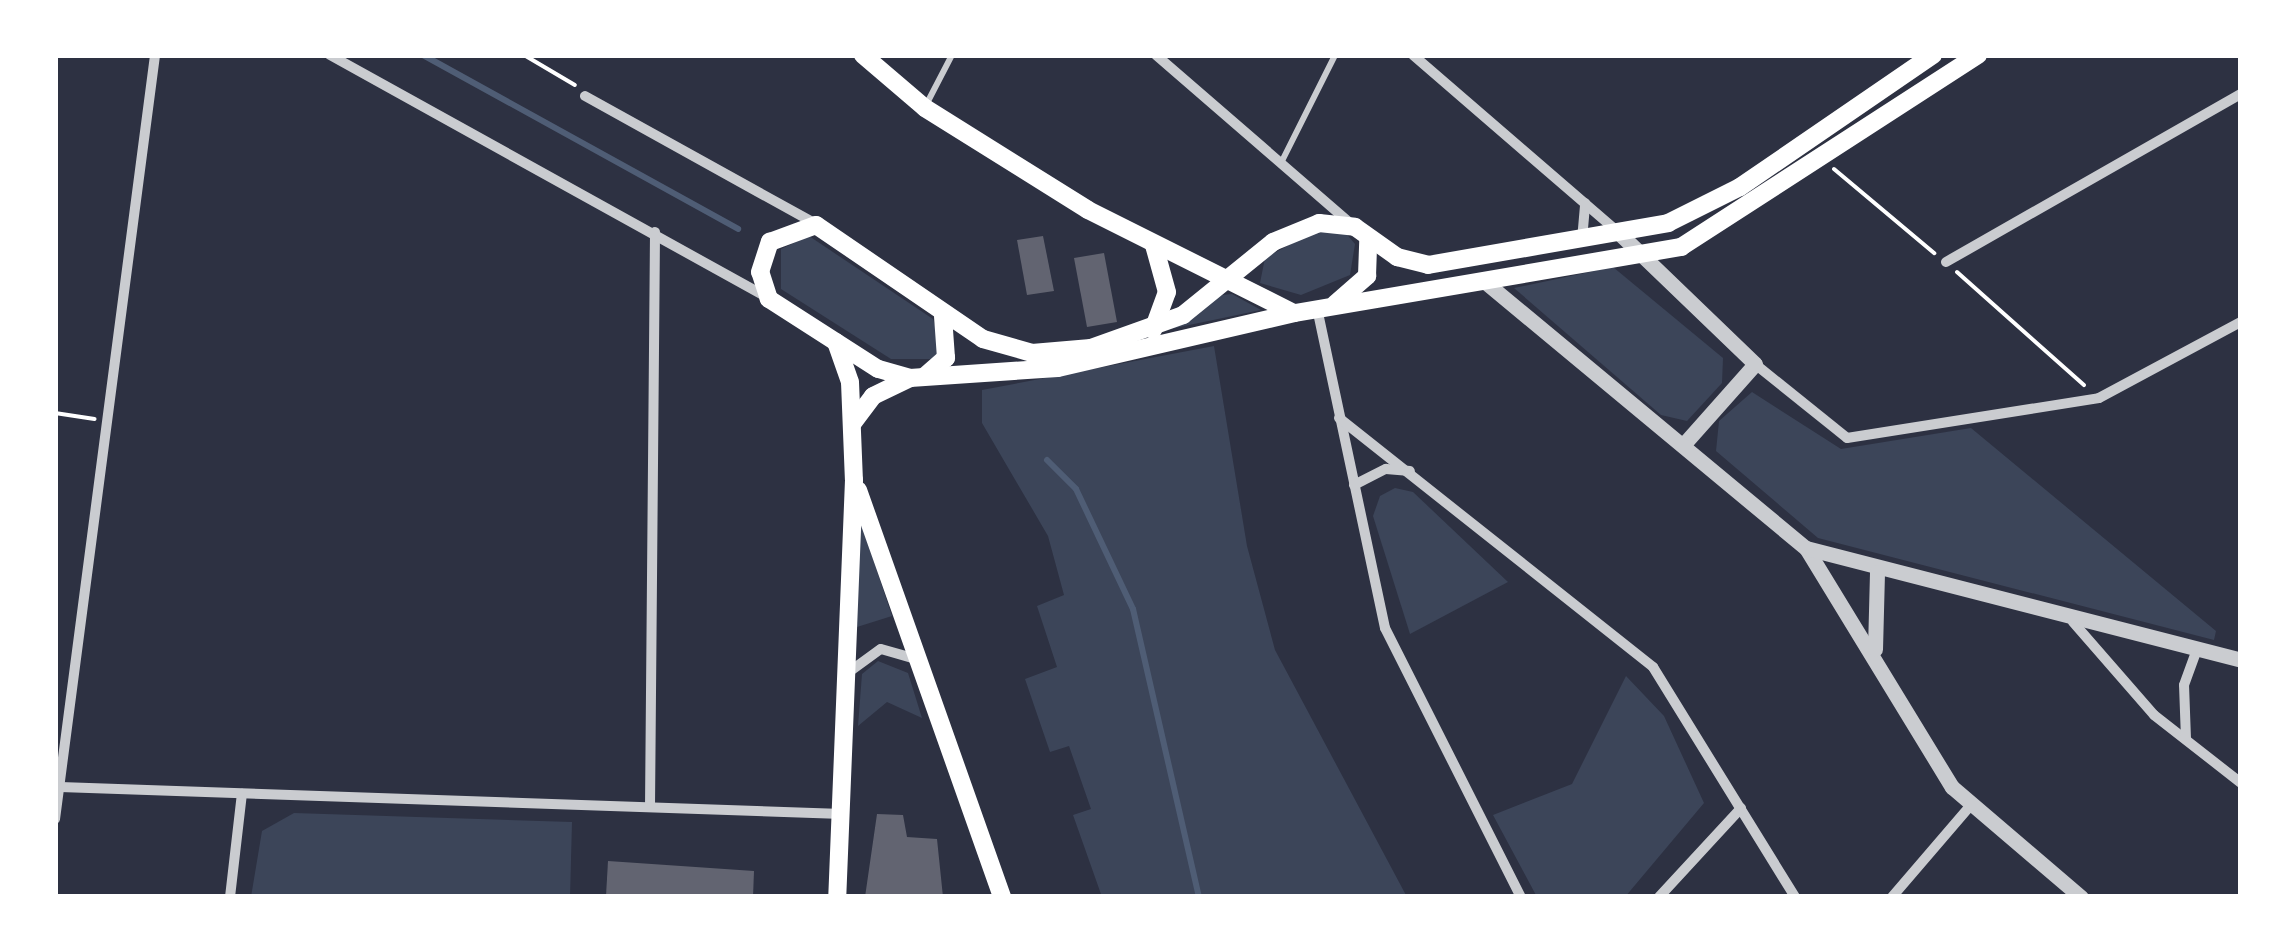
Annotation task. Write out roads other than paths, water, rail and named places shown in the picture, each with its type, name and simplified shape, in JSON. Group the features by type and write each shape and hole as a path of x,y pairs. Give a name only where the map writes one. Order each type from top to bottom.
{"main road":[{"path":"862,55 925,108 1154,245 1294,313"},
{"path":"1933,55 1740,188 1668,223 1428,265 1328,222 1296,231 1153,330 1041,354 998,345 943,316 816,225 770,242 760,272 769,299 836,342 918,377 1058,368 1294,313 1638,256 1721,228 1978,55"},
{"path":"1326,307 1367,276 1362,234"},
{"path":"1153,330 1167,292 1154,245"},
{"path":"852,424 872,396 918,377 946,358 943,316"},
{"path":"836,342 852,424 854,480 846,814 837,897"},
{"path":"854,480 924,667 1002,897"}],"street":[{"path":"55,819 154,55"},
{"path":"330,55 655,232 769,299"},
{"path":"1156,55 1362,234"},
{"path":"1413,55 1620,234 1638,256 1755,364 1847,438 2099,398 2241,322"},
{"path":"1946,262 2241,94"},
{"path":"584,96 816,225"},
{"path":"1582,240 1585,203"},
{"path":"650,808 655,232"},
{"path":"1484,281 1806,548 1970,806 2081,897"},
{"path":"1326,307 1339,418 1391,643 1521,897"},
{"path":"1683,445 1755,364"},
{"path":"1339,418 1411,471 1653,667 1796,897"},
{"path":"1354,486 1374,472 1411,471"},
{"path":"1806,548 1877,572 2241,660"},
{"path":"1877,572 1877,658"},
{"path":"2072,622 2117,678 2241,783"},
{"path":"848,672 881,649 924,667"},
{"path":"2186,739 2184,685 2197,650"},
{"path":"60,787 846,814"},
{"path":"230,897 242,794"},
{"path":"1892,897 1970,806"},
{"path":"1659,897 1741,808"}],"lane":[{"path":"925,108 952,55"},
{"path":"1281,162 1335,55"}],"waterway":[{"path":"423,55 738,229"},
{"path":"1047,460 1076,489 1133,609 1199,897"}]}
